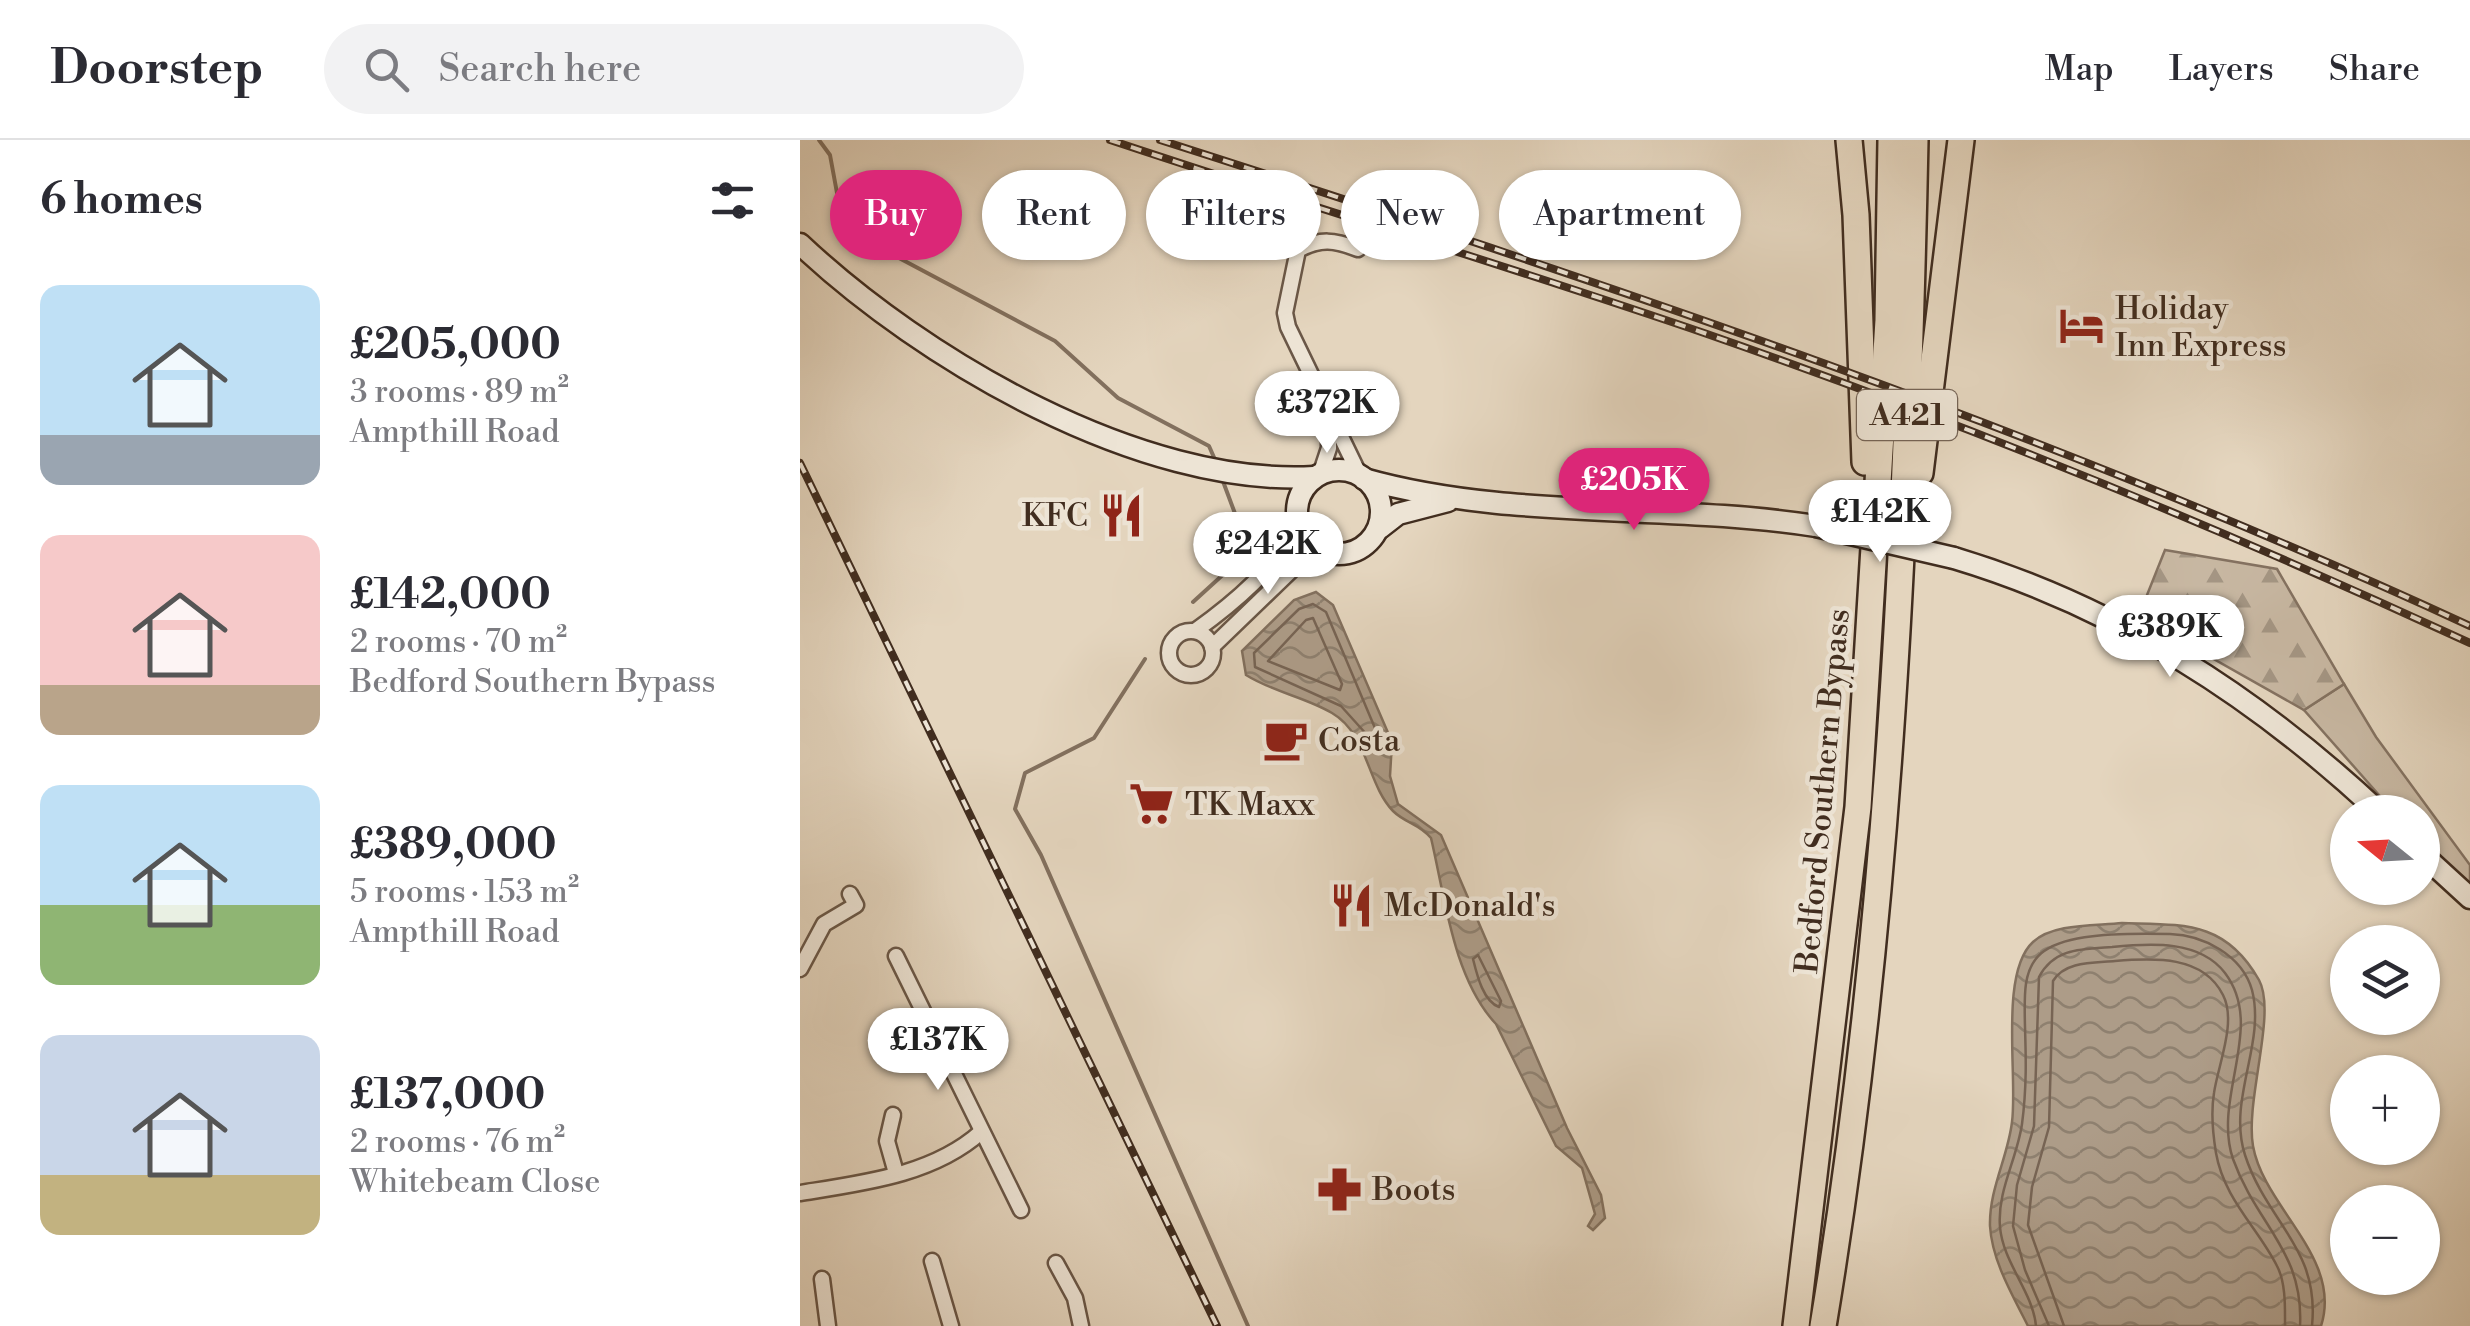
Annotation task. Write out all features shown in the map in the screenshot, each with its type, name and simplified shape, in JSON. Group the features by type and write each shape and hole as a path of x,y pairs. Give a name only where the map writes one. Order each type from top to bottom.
{"highway":[{"path":"1849,140 1862,332 1866,478 1858,807"},
{"name":"Bedford Southern Bypass","path":"1796,1326 1858,807 1888,320 1891,140"},
{"name":"Bedford Southern Bypass","path":"1824,1326 1866,987 1892,689 1910,344 1914,140"},
{"path":"1892,689 1911,573 1929,380 1960,140"}],"main road":[{"path":"800,244 890,319 999,387 1088,428 1220,470 1258,477 1340,469 1455,500 1690,512 1816,526 1954,558 2066,597 2191,664 2279,726 2359,795"},
{"path":"1298,521 1302,492 1318,474"},
{"path":"1258,477 1282,496 1308,540 1331,554 1355,552 1398,514 1455,500"},
{"path":"1362,477 1378,502 1380,528"},
{"path":"2440,870 2470,898"}],"street":[{"path":"1341,243 1315,241 1298,250 1288,297 1288,327 1329,417 1362,477"},
{"path":"1318,474 1328,448 1329,417"},
{"path":"1298,521 1285,550 1219,614 1195,631 1177,636 1170,646 1170,659 1176,669 1200,673 1210,665 1212,647 1296,566 1331,554"},
{"path":"1195,631 1212,647"},
{"path":"800,969 824,924 856,905 850,894"},
{"path":"896,956 1022,1210"},
{"path":"893,1116 887,1141 896,1173"},
{"path":"800,1193 940,1162 981,1132"},
{"path":"932,1261 952,1326"},
{"path":"1056,1263 1075,1298 1081,1326"},
{"path":"822,1279 832,1299 828,1326"}],"green space":[{"path":"2165,550 2277,569 2344,684 2304,710 2139,615"},
{"path":"2344,684 2376,737 2419,795 2379,795 2304,710"},
{"path":"2440,824 2470,865 2470,886 2440,859"}],"water":[{"path":"1316,592 1333,605 1392,742 1390,776 1398,804 1441,835 1567,1128 1601,1195 1605,1218 1593,1230 1588,1226 1595,1214 1582,1168 1556,1146 1460,960 1431,838 1384,800 1360,746 1344,722 1322,707 1246,675 1242,651 1294,600"},
{"path":"2122,923 2183,926 2217,936 2246,960 2259,980 2265,1013 2253,1105 2253,1146 2271,1191 2312,1256 2321,1278 2325,1301 2321,1326 2028,1326 2010,1290 1999,1265 1990,1226 1992,1199 2012,1122 2016,977 2023,957 2042,936 2063,928"}],"waterway":[{"path":"819,140 830,155 837,193 884,250 1055,341 1118,398 1209,446 1216,462"},
{"path":"1193,602 1249,551 1221,476"},
{"path":"1145,659 1094,738 1025,773 1015,809 1041,855 1248,1326"}],"railway":[{"path":"1110,140 1804,368 2187,518 2470,643"},
{"path":"1160,140 1493,248 1822,363 2149,487 2470,626"},
{"path":"800,463 1217,1326"}],"place":[{"name":"Holiday Inn Express","path":"2082,326"},
{"name":"KFC","path":"1121,515"},
{"name":"Costa","path":"1285,740"},
{"name":"TK Maxx","path":"1152,804"},
{"name":"McDonald's","path":"1351,905"},
{"name":"Boots","path":"1339,1189"}]}
